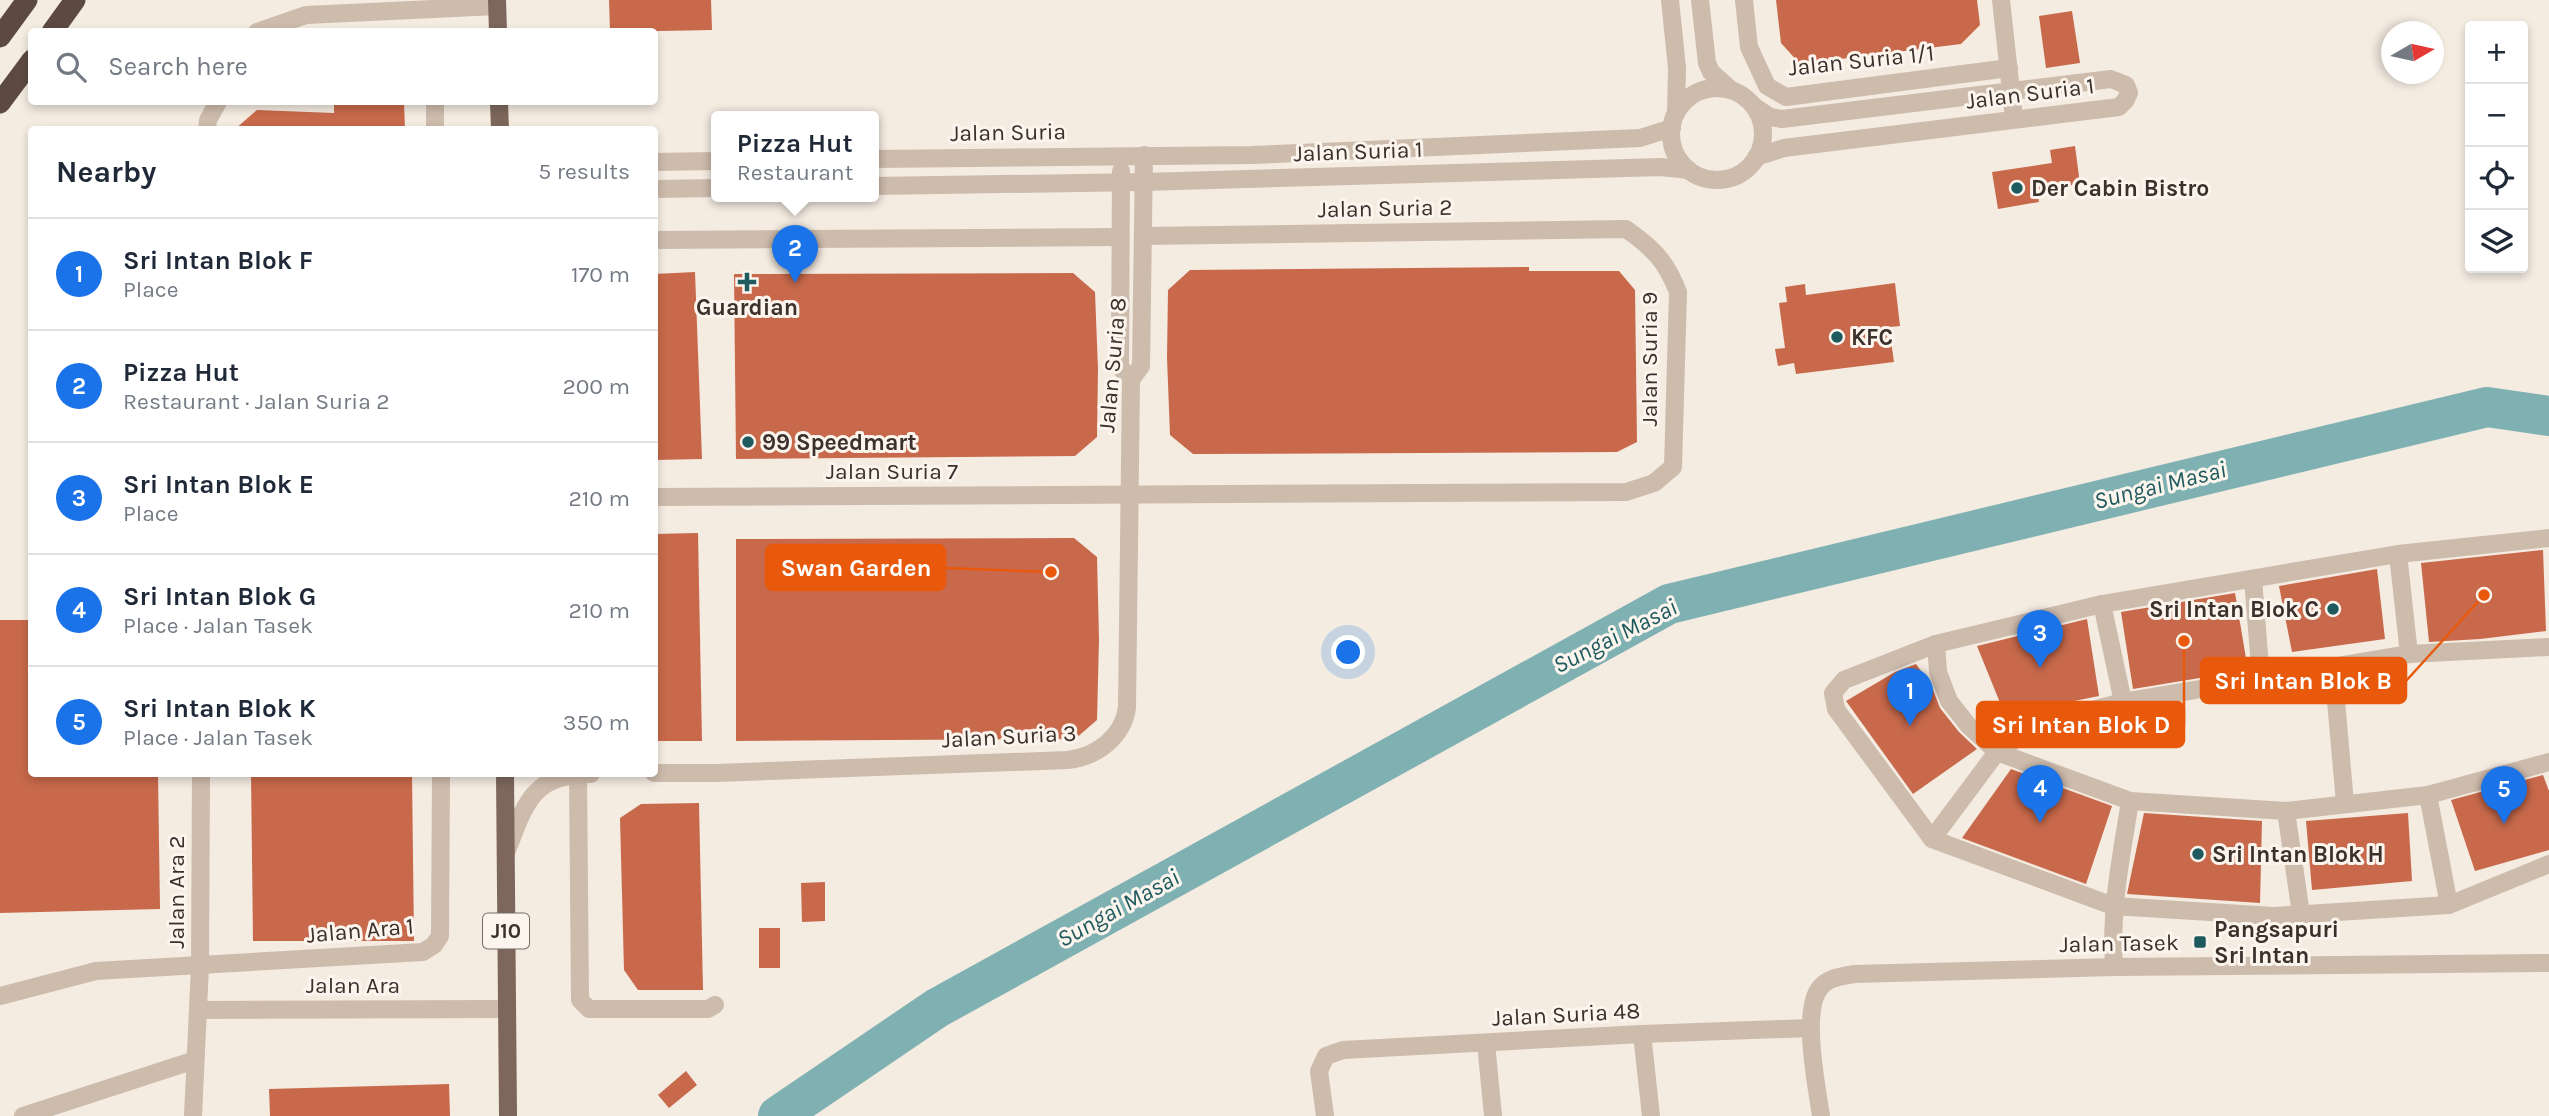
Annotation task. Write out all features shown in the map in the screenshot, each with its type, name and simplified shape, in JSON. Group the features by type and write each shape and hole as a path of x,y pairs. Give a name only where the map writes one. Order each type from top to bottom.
{"highway":[{"path":"0,37 27,0"},
{"path":"55,28 75,0"},
{"path":"0,103 28,65"}],"main road":[{"path":"497,3 498,28"},
{"path":"499,105 500,126"},
{"name":"J10","path":"505,777 508,1116"}],"street":[{"path":"1670,0 1677,68 1672,144 1689,170 1703,178 1717,180 1744,172 1756,157 1763,135 1762,121 1755,107 1744,96 1730,89 1711,72 1707,63 1700,0"},
{"name":"Jalan Suria 1/1","path":"1744,0 1749,47 1767,86 1786,97 2009,68"},
{"path":"2001,0 2014,119"},
{"path":"269,28 306,15 497,3"},
{"name":"Jalan Suria 1","path":"1755,107 1770,117 1782,119 2111,79 2126,85 2129,93 2119,107 1784,148 1756,157"},
{"path":"1674,120 1685,100 1699,91 1714,87 1730,89"},
{"path":"207,126 216,105"},
{"path":"435,105 435,126"},
{"name":"Jalan Suria 1","path":"1144,155 1253,155 1640,138 1674,120"},
{"path":"1121,155 1120,367 1131,380"},
{"name":"Jalan Suria","path":"879,159 1144,155"},
{"name":"Jalan Suria 8","path":"1130,494 1131,380 1141,366 1144,155"},
{"path":"658,162 711,161"},
{"name":"Jalan Suria 1","path":"879,186 1144,182 1661,167 1689,170"},
{"path":"658,189 711,188"},
{"name":"Jalan Suria 2","path":"1144,236 1626,229"},
{"name":"Jalan Suria 9","path":"1626,229 1653,249 1671,273 1678,292 1674,467"},
{"path":"658,240 1120,237"},
{"name":"Jalan Suria 7","path":"658,497 1626,492 1654,483 1674,467"},
{"name":"Jalan Suria 3","path":"658,773 730,773 1084,758 1101,749 1116,735 1126,716 1130,494"},
{"path":"2549,538 2398,554 2102,604 1936,644 1844,680 1833,693 1836,709 1932,839 2113,906 2274,916 2449,905 2549,864"},
{"path":"2398,554 2409,654"},
{"path":"2253,579 2261,679"},
{"path":"2102,604 2123,702"},
{"path":"1936,644 1938,672 1949,701 1968,725 1997,752 2130,801 2286,811 2428,795 2549,762"},
{"path":"1932,839 1997,752 2038,724 2123,702 2409,654 2549,647"},
{"path":"2333,667 2345,803"},
{"name":"Jalan Ara 2","path":"193,1116 199,1010 201,777"},
{"name":"Jalan Ara 1","path":"0,996 96,971 423,952 434,945 440,936 441,777"},
{"path":"506,853 530,797 542,784 567,777"},
{"path":"578,777 580,1000 589,1009 708,1009 715,1005"},
{"path":"2428,795 2449,905"},
{"path":"2114,967 2113,906 2130,801"},
{"path":"2286,811 2301,914"},
{"name":"Jalan Tasek","path":"1821,1116 1810,1028 1813,1005 1819,988 1836,977 1854,974 2114,967 2549,963"},
{"name":"Jalan Ara","path":"199,1010 507,1009"},
{"name":"Jalan Suria 48","path":"1325,1116 1320,1071 1326,1056 1343,1050 1810,1028"},
{"path":"1642,1034 1651,1116"},
{"path":"1486,1043 1493,1116"},
{"path":"23,1116 195,1060"}],"building":[{"path":"609,0 711,0 712,30 658,31 658,28 610,28"},
{"path":"1776,0 1977,0 1980,25 1961,44 1800,64 1781,43"},
{"path":"2072,11 2080,63 2046,68 2039,16"},
{"path":"334,105 404,105 405,126 239,126 257,110 334,113"},
{"path":"2075,146 2080,184 2037,190 2039,202 1998,209 1992,172 2052,163 2050,150"},
{"path":"1529,267 1529,271 1619,271 1635,290 1637,442 1617,452 1193,454 1170,435 1168,290 1190,270"},
{"path":"695,272 702,459 658,460 658,274"},
{"path":"1073,273 1095,292 1098,369 1097,437 1075,456 736,459 734,274"},
{"name":"KFC","path":"1895,283 1900,326 1889,327 1894,362 1796,374 1794,363 1778,366 1775,349 1785,348 1779,303 1787,302 1785,287 1805,284 1806,295"},
{"path":"698,533 702,741 658,741 658,534"},
{"path":"1074,538 1097,557 1099,639 1097,720 1075,739 736,741 736,539"},
{"path":"2543,550 2546,631 2429,642 2421,563"},
{"name":"Sri Intan Blok C","path":"2377,569 2385,639 2292,652 2279,586"},
{"path":"2235,593 2248,670 2133,689 2121,612"},
{"path":"2087,619 2099,696 2005,715 1977,646"},
{"path":"0,620 28,620 28,777 158,777 160,909 0,913"},
{"path":"1916,664 1931,685 1940,708 1977,749 1913,794 1846,701 1895,672"},
{"path":"2011,769 2112,806 2086,884 1962,838"},
{"path":"2543,775 2549,791 2549,850 2475,871 2451,800"},
{"path":"251,777 412,777 414,941 253,941"},
{"path":"699,803 703,990 638,990 624,970 620,818 641,804"},
{"name":"Sri Intan Blok H","path":"2144,813 2262,821 2260,903 2127,894"},
{"name":"Sri Intan Blok H","path":"2408,813 2412,881 2312,890 2306,821"},
{"path":"825,882 825,921 802,922 801,883"},
{"path":"759,928 780,928 780,968 759,968"},
{"path":"686,1071 697,1085 669,1108 658,1095"},
{"path":"449,1084 450,1116 270,1116 269,1089"}],"waterway":[{"name":"Sungai Masai","path":"778,1116 937,1008 1669,604 2487,407 2549,416"}],"place":[{"name":"Der Cabin Bistro","path":"2017,188"},
{"name":"Guardian","path":"747,282"},
{"name":"Pizza Hut","path":"795,283"},
{"name":"KFC","path":"1837,337"},
{"name":"99 Speedmart","path":"748,442"},
{"name":"Swan Garden","path":"1051,572"},
{"name":"Sri Intan Blok B","path":"2484,595"},
{"name":"Sri Intan Blok C","path":"2333,609"},
{"name":"Sri Intan Blok D","path":"2184,641"},
{"name":"Sri Intan Blok E","path":"2040,668"},
{"name":"Sri Intan Blok F","path":"1910,726"},
{"name":"Sri Intan Blok G","path":"2040,823"},
{"name":"Sri Intan Blok K","path":"2504,824"},
{"name":"Sri Intan Blok H","path":"2198,854"},
{"name":"Pangsapuri Sri Intan","path":"2200,942"}]}
